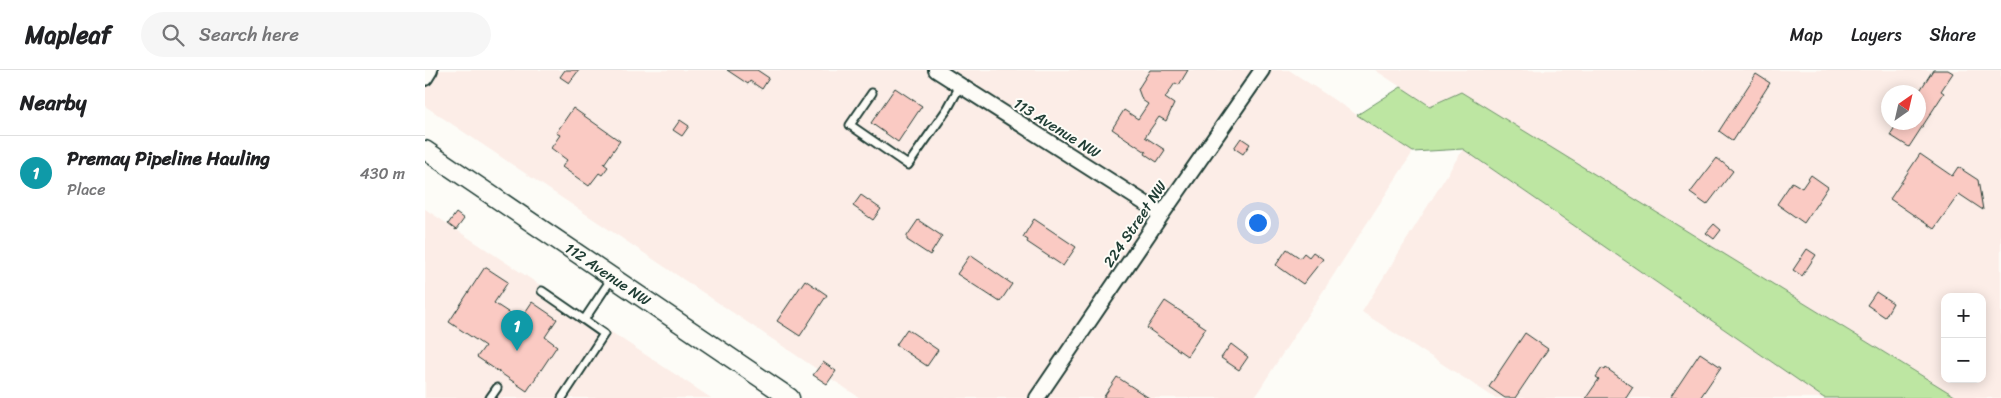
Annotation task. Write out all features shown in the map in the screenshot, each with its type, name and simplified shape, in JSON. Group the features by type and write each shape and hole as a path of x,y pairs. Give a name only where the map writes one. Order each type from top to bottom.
{"street":[{"path":"425,78 431,70"},
{"name":"113 Avenue NW","path":"936,70 1161,214"},
{"name":"224 Street NW","path":"1037,398 1161,214 1262,70"},
{"name":"112 Avenue NW","path":"425,150 790,398"}],"lane":[{"path":"872,93 849,125 908,165 948,108 960,86"},
{"path":"584,320 612,278"},
{"path":"542,291 604,334 562,398"},
{"path":"490,398 497,388"}],"shaded area":[{"path":"425,70 1289,70 1413,152 1254,398 860,398 425,106"},
{"path":"1375,70 2001,70 2001,398 1958,398 1461,93 1430,106"},
{"path":"1463,149 1824,398 1495,398 1362,312"},
{"path":"425,209 711,398 425,398"}],"green space":[{"path":"1401,87 1430,106 1461,92 1958,398 1824,398 1463,149 1413,152 1357,115"}],"building":[{"path":"565,70 579,70 569,83 560,77"},
{"path":"727,70 757,70 769,78 762,89 750,81 748,84"},
{"path":"1150,70 1188,70 1179,85 1175,83 1165,98 1174,104 1166,121 1159,117 1145,137 1165,150 1157,162 1145,154 1146,152 1112,129 1124,110 1138,119 1148,104 1142,100 1138,89"},
{"path":"1933,70 1948,70 1953,73 1941,91 1944,93 1926,121 1926,85 1923,85"},
{"path":"1756,74 1770,83 1733,141 1719,131"},
{"path":"895,88 922,106 898,142 871,123"},
{"path":"573,108 620,141 604,164 608,167 602,175 599,173 589,186 562,167 567,160 551,148 560,135 556,133"},
{"path":"680,120 689,126 682,136 673,130"},
{"path":"1893,130 1920,130 1909,147 1890,135"},
{"path":"1241,138 1250,144 1243,154 1234,148"},
{"path":"1920,154 1952,176 1958,167 1978,180 1983,210 1959,194 1934,229 1890,199"},
{"path":"1717,158 1733,171 1707,205 1690,193"},
{"path":"1811,175 1828,187 1804,223 1777,204 1792,182 1802,188"},
{"path":"861,195 881,209 873,220 853,206"},
{"path":"456,213 464,219 456,230 448,224"},
{"path":"1034,219 1076,247 1063,266 1027,242 1028,240 1023,237"},
{"path":"918,220 942,236 930,255 907,240 907,236"},
{"path":"1714,224 1721,230 1714,239 1706,233"},
{"path":"1287,249 1300,258 1304,253 1309,257 1313,252 1323,259 1303,284 1276,265"},
{"path":"1807,249 1816,255 1802,276 1793,270"},
{"path":"970,255 1012,284 1000,302 957,274"},
{"path":"485,267 508,282 494,303 520,320 532,302 557,319 545,337 557,346 527,391 477,357 485,346 449,322"},
{"path":"805,280 827,295 800,336 777,321"},
{"path":"1876,292 1893,303 1885,317 1867,305"},
{"path":"1165,301 1206,328 1187,356 1147,328"},
{"path":"907,329 938,350 927,366 896,345"},
{"path":"1525,333 1548,349 1515,398 1505,398 1489,387"},
{"path":"1231,344 1248,357 1239,370 1221,358"},
{"path":"1700,353 1721,367 1700,398 1670,398"},
{"path":"823,362 836,371 827,384 813,375"},
{"path":"1602,368 1605,370 1606,368 1633,387 1626,398 1586,398 1599,379 1596,377"},
{"path":"1117,377 1149,398 1103,398"}],"place":[{"name":"Premay Pipeline Hauling","path":"517,351"}]}
